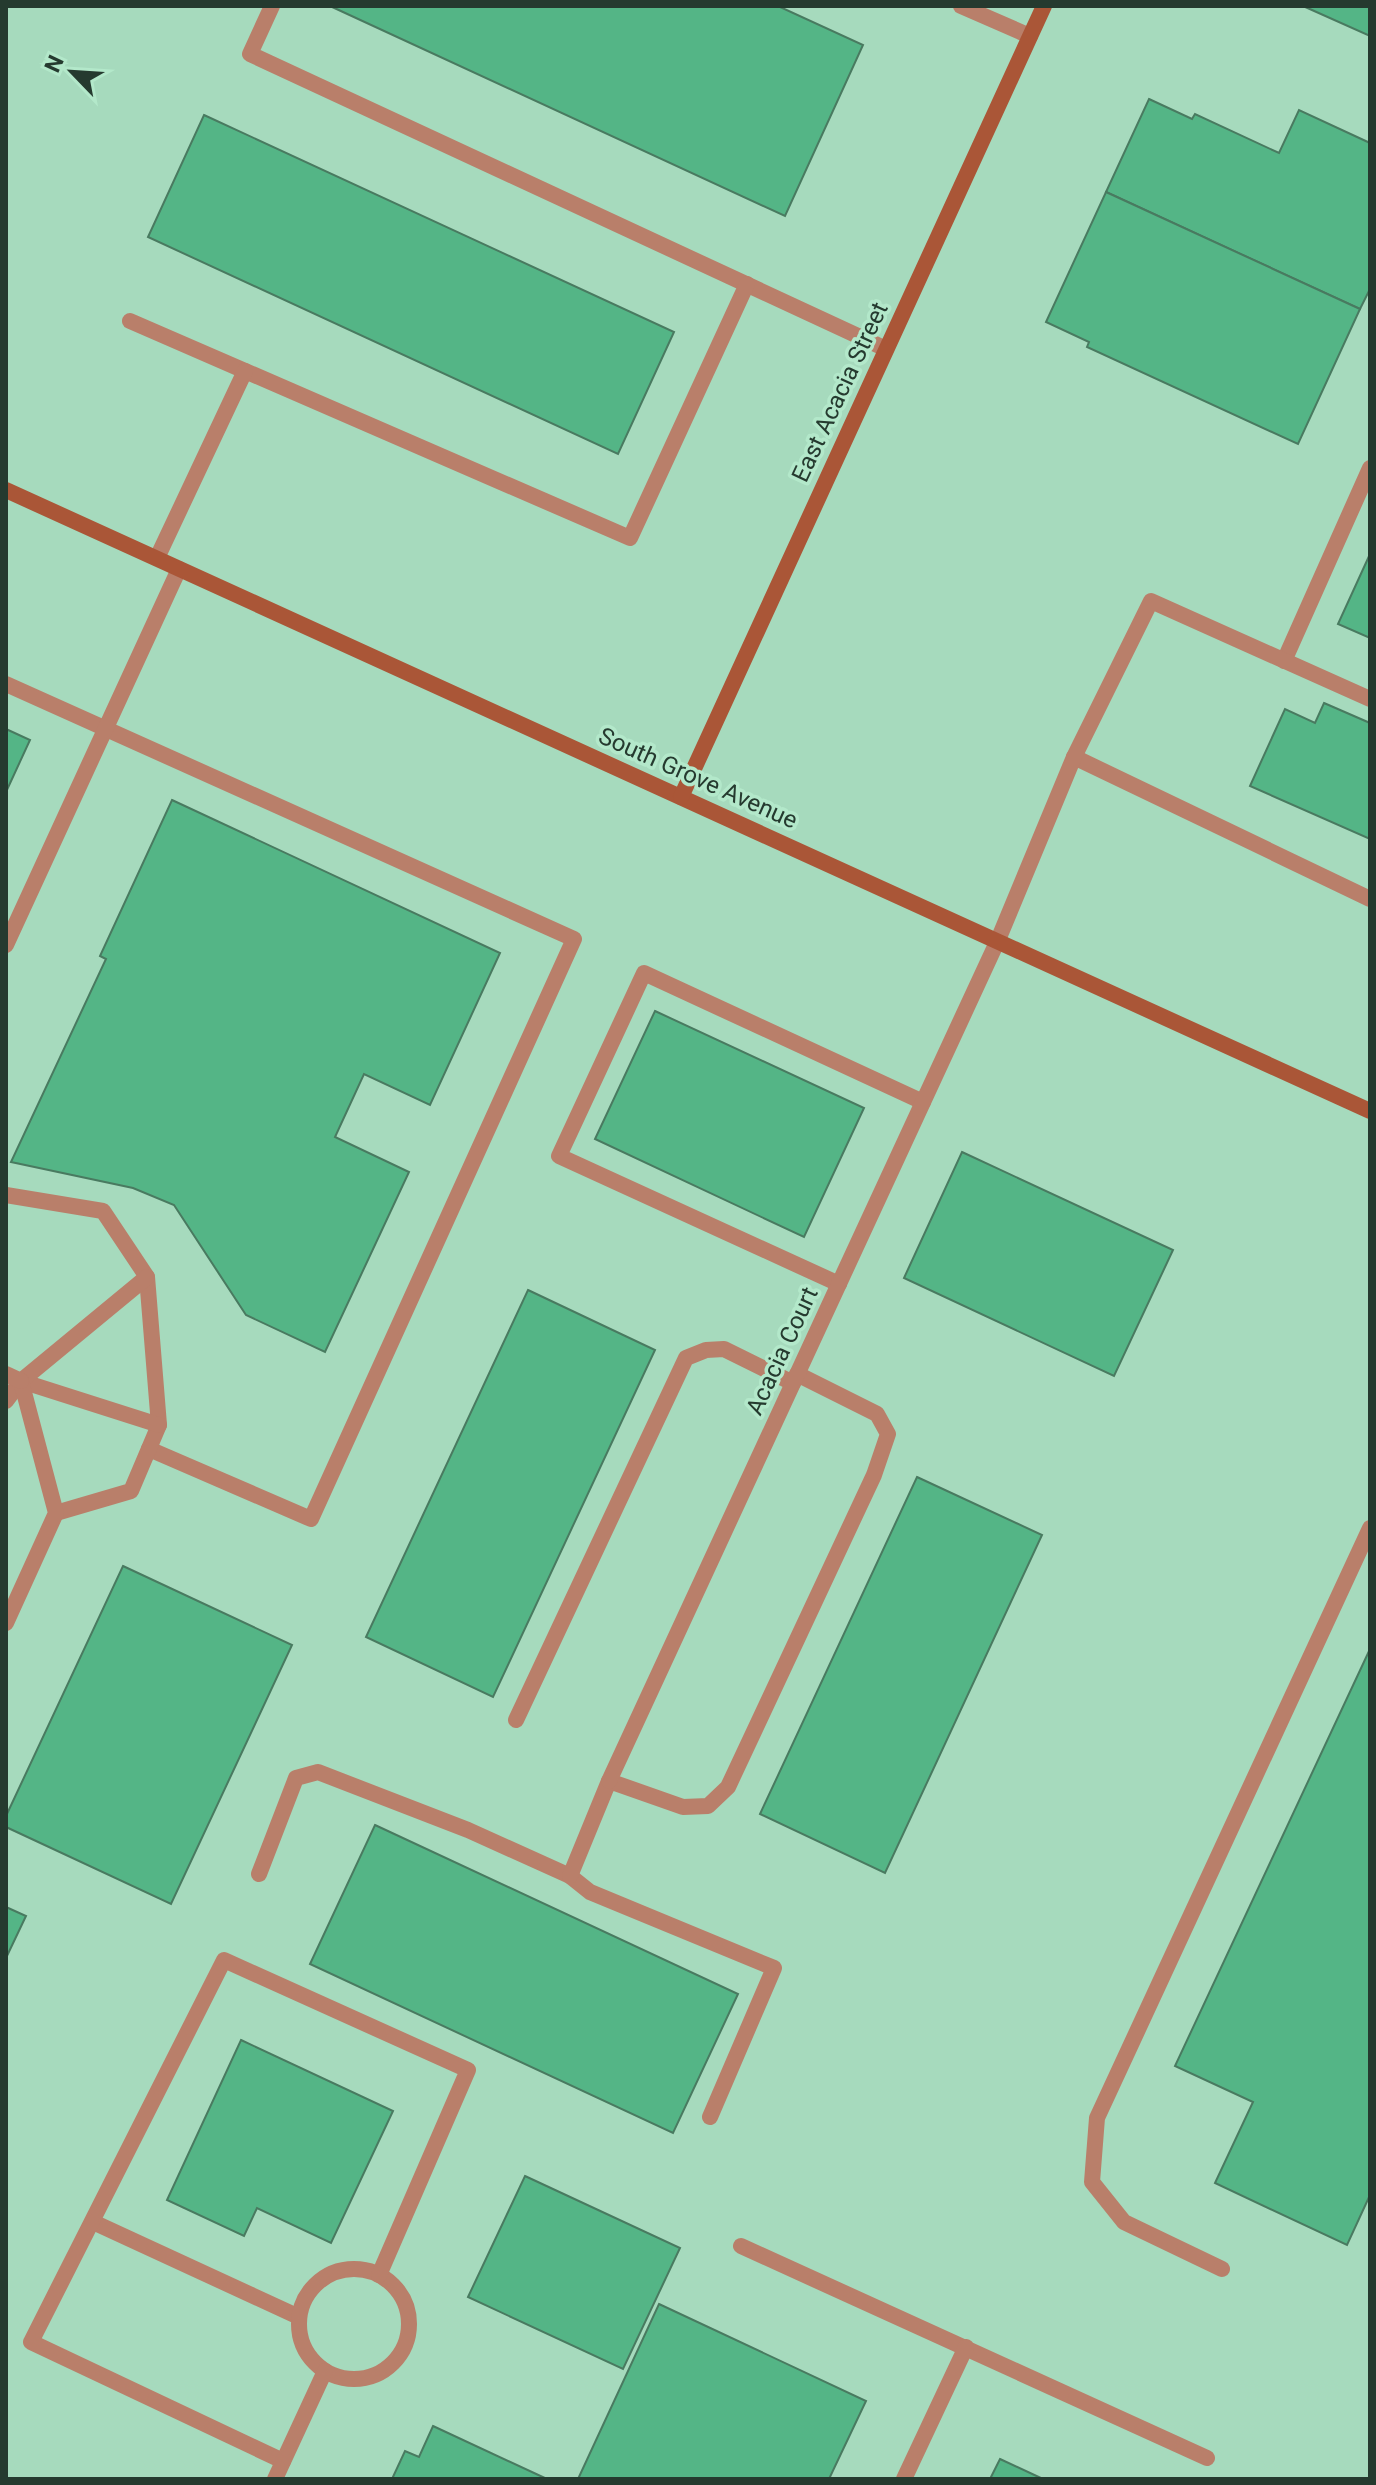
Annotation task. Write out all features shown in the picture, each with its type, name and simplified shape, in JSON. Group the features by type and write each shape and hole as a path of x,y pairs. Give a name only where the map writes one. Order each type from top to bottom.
{"main road":[{"name":"East Acacia Street","path":"681,797 1044,6"},
{"name":"South Grove Avenue","path":"6,490 1370,1111"}],"street":[{"path":"272,6 250,54 886,349"},
{"path":"961,6 1030,36"},
{"path":"130,321 630,538 747,284"},
{"path":"157,558 245,371"},
{"path":"1370,468 1284,661 1370,699"},
{"path":"6,945 179,569"},
{"name":"Acacia Court","path":"570,1876 609,1781 998,940 1074,757 1151,601 1284,661"},
{"path":"6,684 574,939 311,1519 149,1449"},
{"path":"1074,757 1370,899"},
{"path":"839,1284 559,1156 644,973 923,1102"},
{"path":"6,1195 103,1211 147,1277 159,1425 131,1491 56,1513"},
{"path":"6,1401 14,1377 147,1277"},
{"path":"516,1720 686,1358 706,1350 724,1349 877,1414 888,1434 874,1475 728,1787 708,1806 683,1807 609,1781"},
{"path":"14,1377 159,1425"},
{"path":"6,1623 56,1513 14,1377"},
{"path":"1222,2269 1124,2222 1092,2182 1097,2118 1370,1528"},
{"path":"259,1874 296,1778 318,1772 468,1830 570,1876 590,1892 774,1968 710,2117"},
{"path":"283,2461 31,2342 224,1960 468,2070 379,2275"},
{"path":"93,2222 299,2317"},
{"path":"741,2246 1207,2458"},
{"path":"345,2269 362,2269 379,2275 394,2286 405,2302 409,2320 407,2339 399,2356 386,2369 369,2377 350,2380 325,2371 305,2351 299,2335 299,2317 304,2300 314,2286 328,2275 345,2269"},
{"path":"904,2479 966,2347"},
{"path":"275,2479 325,2371"}],"building":[{"path":"330,6 778,6 863,45 785,216"},
{"path":"1303,6 1370,6 1370,36"},
{"path":"1149,99 1192,119 1195,114 1279,153 1299,110 1370,143 1370,289 1360,309 1106,192"},
{"path":"204,115 674,332 618,454 148,237"},
{"path":"1106,192 1360,309 1298,444 1087,347 1089,342 1046,322"},
{"path":"1370,554 1370,638 1338,624"},
{"path":"1324,703 1370,723 1370,839 1250,786 1285,709 1315,723"},
{"path":"6,729 30,740 6,792"},
{"path":"172,800 500,953 430,1105 364,1074 335,1137 409,1172 325,1352 246,1315 174,1205 133,1188 11,1162 106,959 100,956"},
{"path":"655,1011 864,1108 804,1237 595,1139"},
{"path":"962,1152 1173,1250 1114,1376 904,1278"},
{"path":"528,1290 655,1350 493,1697 366,1637"},
{"path":"917,1477 1042,1535 885,1873 760,1814"},
{"path":"123,1566 292,1645 171,1904 6,1827 6,1816"},
{"path":"1370,1649 1370,2195 1347,2245 1215,2183 1253,2102 1175,2066"},
{"path":"375,1825 738,1994 673,2133 310,1964"},
{"path":"6,1907 26,1916 6,1958"},
{"path":"241,2040 393,2111 331,2243 257,2208 244,2236 167,2200"},
{"path":"525,2176 680,2248 623,2369 468,2297"},
{"path":"659,2304 866,2401 829,2479 578,2479"},
{"path":"433,2426 547,2479 392,2479 405,2451 419,2457"},
{"path":"1000,2459 1043,2479 990,2479"}]}
